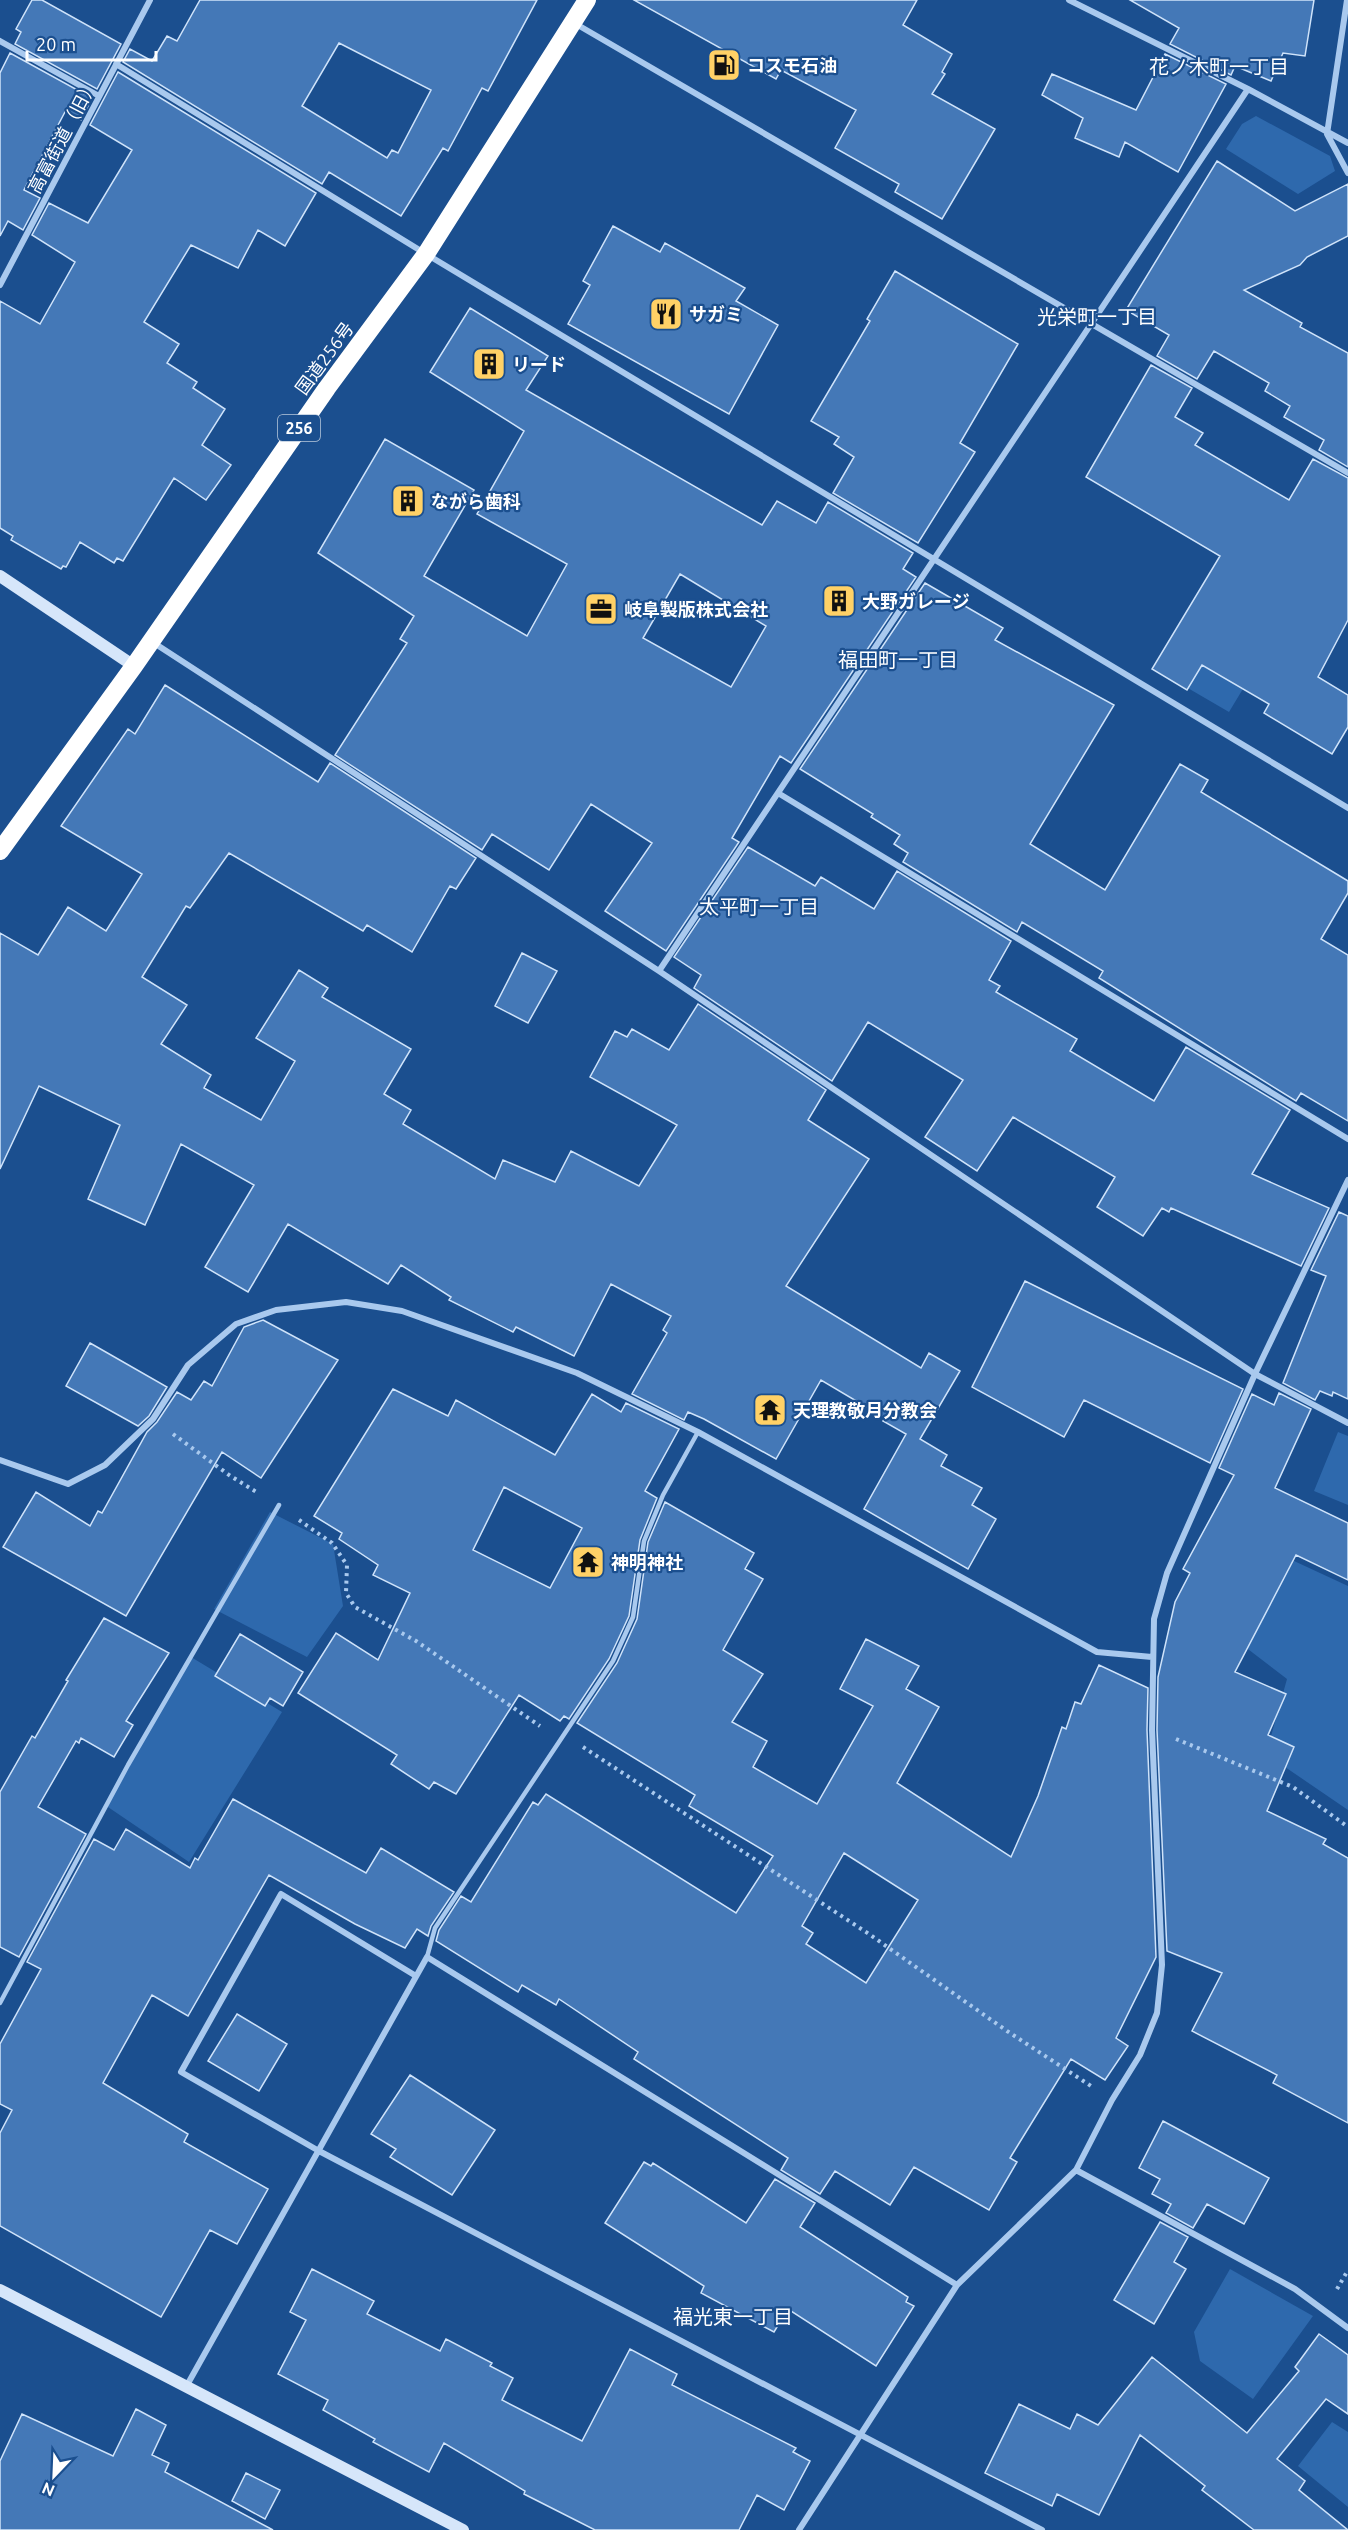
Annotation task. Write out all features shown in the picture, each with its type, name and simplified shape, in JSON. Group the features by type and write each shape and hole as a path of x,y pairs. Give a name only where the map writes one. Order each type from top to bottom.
{"highway":[{"name":"国道256号","path":"0,850 134,666 327,388 426,254 575,23 587,0"}],"street":[{"name":"高富街道（旧）","path":"0,285 150,0"},
{"path":"1069,0 1248,89 1327,134 1348,143"},
{"path":"1347,0 1327,134 1348,173"},
{"path":"575,23 1348,473"},
{"path":"0,41 99,96"},
{"path":"116,64 426,254 1348,808"},
{"path":"659,971 1248,89"},
{"path":"0,576 134,666"},
{"path":"151,641 659,971 1255,1374 1348,1423"},
{"path":"778,794 1348,1139"},
{"path":"799,2530 957,2285 1076,2170 1112,2100 1140,2055 1157,2013 1162,1965 1152,1730 1154,1619 1167,1573 1255,1374 1348,1180"},
{"path":"0,1460 68,1484 105,1465 153,1419 188,1365 236,1324 276,1310 346,1302 402,1311 578,1373 698,1432 1097,1652 1152,1657"},
{"path":"416,1977 280,1894 181,2072 319,2151 1042,2530"},
{"path":"186,2387 427,1957 957,2285"},
{"path":"1076,2170 1296,2289 1348,2328"},
{"path":"0,2290 463,2530"}],"lane":[{"path":"427,1957 435,1928 613,1661 633,1617 644,1542 663,1495 698,1432"},
{"path":"0,2003 128,1765 279,1505"}],"path":[{"path":"153,1419 229,1475 279,1505 332,1543 347,1565 346,1593 355,1607 416,1641 560,1740 573,1740 593,1753 869,1934 1007,2031 1112,2100"},
{"path":"1152,1730 1247,1766 1293,1787 1348,1827"}],"shaded area":[{"path":"1256,116 1330,156 1335,171 1298,194 1226,149 1242,124"},
{"path":"1244,590 1287,616 1229,712 1186,687"},
{"path":"1338,1432 1348,1436 1348,1505 1314,1491"},
{"path":"270,1512 333,1544 343,1606 307,1657 214,1609"},
{"path":"1279,1554 1348,1586 1348,1810 1266,1754 1287,1679 1240,1643"},
{"path":"191,1657 282,1712 189,1862 105,1805"},
{"path":"1230,2269 1313,2316 1253,2399 1200,2361 1194,2332"},
{"path":"1332,2422 1348,2432 1348,2507 1298,2466"}],"building":[{"path":"32,0 42,0 121,44 97,89 15,44 21,32 16,29"},
{"path":"200,0 537,0 488,91 482,88 448,151 443,148 401,216 329,172 322,184 123,62 130,49 152,61 167,36 177,41","holes":["339,43 431,90 398,153 392,150 387,158 302,106"]},
{"path":"634,0 917,0 903,25 952,54 942,72 945,74 932,94 995,129 942,219 895,192 899,184 835,148 856,110 781,70 776,79"},
{"path":"1130,0 1314,0 1305,56 1283,53 1271,81 1235,66 1231,75 1170,44 1179,28"},
{"path":"10,53 92,98 81,120 66,110 24,190 40,198 23,230 8,221 0,236 0,73"},
{"path":"1165,54 1226,84 1178,172 1125,142 1119,157 1075,138 1083,118 1042,95 1052,74 1136,110"},
{"path":"118,72 316,193 285,246 258,230 238,268 191,245 144,322 179,344 167,363 197,382 193,388 225,409 202,445 231,465 206,500 174,478 123,561 117,558 114,563 80,542 66,567 63,566 61,569 11,540 13,536 0,528 0,301 40,324 75,262 32,235 49,203 88,223 132,150 90,125"},
{"path":"1217,161 1295,211 1348,184 1348,236 1307,257 1300,265 1244,290 1302,323 1300,327 1348,353 1348,467 1319,450 1324,440 1284,417 1290,406 1265,391 1269,383 1214,351 1197,379 1157,356 1169,335 1126,310"},
{"name":"サガミ","path":"613,226 660,252 665,243 745,288 736,301 778,325 729,414 568,324 590,285 583,281"},
{"path":"895,271 1018,344 960,443 975,452 918,543 833,493 854,457 834,444 839,437 811,421 870,321 867,319"},
{"path":"470,308 548,356 526,390 762,525 777,501 816,523 828,502 913,553 903,569 916,577 791,763 780,756 732,838 739,842 666,951 605,911 652,843 591,804 549,870 492,834 482,850 335,755 407,643 400,639 414,616 318,553 385,439 474,490 424,576 527,636 567,564 477,514 524,431 430,372","holes":["680,574 766,626 731,687 643,638"]},
{"path":"1151,365 1192,388 1175,417 1203,433 1195,445 1289,500 1313,459 1348,478 1348,620 1318,677 1348,695 1348,727 1332,754 1264,713 1269,704 1202,665 1187,690 1152,669 1220,556 1086,477"},
{"path":"925,583 1003,628 995,640 1114,705 1030,844 1105,890 1180,764 1208,780 1201,792 1348,881 1348,893 1321,939 1348,955 1348,1121 1301,1093 1296,1101 1099,978 1103,971 1022,922 1017,932 903,862 908,853 894,844 900,835 871,817 873,814 800,769"},
{"path":"165,685 318,782 330,763 476,858 456,889 450,886 412,952 367,925 363,931 229,853 190,908 186,906 142,977 187,1005 161,1044 211,1075 204,1088 261,1120 295,1061 256,1038 299,970 328,988 322,997 411,1049 384,1094 411,1110 403,1124 495,1179 503,1160 555,1182 571,1151 639,1186 677,1125 590,1077 615,1031 627,1037 632,1029 669,1050 698,1004 826,1090 808,1120 869,1159 786,1286 921,1368 929,1353 960,1371 920,1439 947,1455 941,1466 982,1488 972,1505 996,1519 968,1569 864,1509 906,1434 883,1421 885,1418 821,1380 776,1459 704,1419 688,1412 684,1420 632,1394 667,1333 663,1330 671,1316 611,1284 574,1356 516,1327 513,1332 449,1300 451,1297 401,1265 388,1284 288,1224 248,1292 205,1267 254,1185 181,1144 145,1225 88,1199 120,1125 39,1086 0,1169 0,933 38,955 68,907 106,931 142,874 61,826 128,729 135,734"},
{"path":"748,847 815,886 821,877 874,909 897,871 1011,941 989,980 1000,986 996,992 1077,1039 1070,1051 1154,1101 1186,1047 1290,1110 1252,1174 1329,1208 1301,1266 1171,1208 1169,1212 1162,1208 1143,1236 1097,1207 1115,1177 1013,1117 977,1171 925,1137 963,1080 868,1022 832,1081 694,988 701,975 674,957"},
{"path":"522,953 557,971 528,1023 495,1006"},
{"path":"1339,1212 1348,1216 1348,1399 1333,1392 1332,1396 1320,1391 1315,1400 1283,1383 1326,1276 1311,1270"},
{"path":"1025,1281 1243,1389 1210,1463 1084,1400 1064,1437 972,1387"},
{"path":"263,1320 338,1360 261,1478 222,1452 126,1616 3,1547 36,1492 90,1526 98,1511 102,1513 147,1432 157,1422 177,1392 191,1400 204,1381 212,1386 244,1327"},
{"path":"90,1343 167,1387 149,1416 138,1426 66,1386"},
{"path":"393,1389 448,1416 456,1400 555,1455 592,1394 621,1412 626,1403 679,1429 645,1491 657,1498 640,1540 629,1616 609,1659 569,1719 564,1716 560,1721 519,1695 456,1794 434,1782 429,1789 391,1764 397,1755 298,1693 336,1633 378,1660 410,1593 373,1575 378,1565 339,1539 342,1533 314,1516","holes":["504,1487 582,1528 550,1588 473,1550"]},
{"path":"1279,1393 1311,1409 1275,1488 1348,1523 1348,1580 1296,1555 1235,1672 1286,1694 1268,1735 1294,1747 1267,1811 1326,1839 1323,1844 1348,1858 1348,2123 1273,2083 1277,2075 1192,2031 1222,1973 1167,1951 1157,1730 1158,1677 1175,1602 1190,1573 1183,1569 1234,1475 1219,1468 1252,1394 1274,1405"},
{"path":"665,1502 754,1553 745,1569 763,1579 723,1650 763,1674 732,1722 767,1741 753,1767 817,1804 873,1706 840,1689 866,1639 919,1666 906,1689 939,1707 897,1783 1011,1857 1038,1796 1062,1727 1066,1729 1075,1702 1081,1704 1099,1665 1148,1688 1147,1730 1156,1957 1116,2038 1128,2046 1105,2080 1071,2059 1010,2158 1017,2162 989,2210 914,2167 890,2205 835,2171 820,2194 781,2170 788,2158 634,2059 638,2052 559,1999 556,2005 522,1985 518,1992 436,1941 439,1930 461,1896 471,1902 533,1802 538,1805 546,1794 736,1913 773,1856 689,1806 695,1795 577,1723 617,1663 637,1619 648,1542","holes":["844,1853 918,1900 866,1983 806,1944 813,1933 802,1926"]},
{"path":"104,1618 169,1653 126,1721 133,1725 114,1757 81,1738 79,1743 76,1741 38,1807 86,1834 19,1957 0,1947 0,1792 32,1736 35,1738 68,1681 66,1680"},
{"path":"240,1634 303,1672 283,1706 270,1698 265,1706 215,1676"},
{"path":"233,1799 366,1873 381,1848 454,1892 431,1926 428,1936 417,1929 405,1948 355,1924 269,1875 188,2016 152,1995 103,2083 188,2134 184,2142 268,2189 237,2244 210,2230 161,2317 0,2226 0,2133 12,2110 0,2104 0,2044 41,1969 27,1962 94,1839 114,1850 126,1829 190,1868 195,1858 198,1860"},
{"path":"237,2014 287,2044 259,2091 208,2061"},
{"path":"410,2075 495,2130 452,2195 390,2157 396,2149 371,2134"},
{"path":"1163,2121 1269,2178 1244,2224 1207,2204 1193,2228 1166,2213 1171,2204 1152,2194 1160,2179 1139,2168"},
{"path":"644,2162 651,2166 653,2163 746,2223 775,2179 815,2203 800,2227 908,2297 906,2302 914,2306 876,2366 788,2309 774,2332 701,2293 704,2286 605,2223"},
{"path":"1160,2222 1188,2237 1174,2262 1186,2269 1154,2324 1114,2300"},
{"path":"312,2269 374,2301 367,2314 440,2351 446,2339 492,2363 490,2366 513,2378 502,2400 582,2441 630,2349 677,2374 672,2385 796,2448 793,2452 810,2461 784,2510 757,2495 739,2530 595,2530 524,2494 525,2491 444,2443 429,2472 373,2442 375,2439 323,2410 328,2400 278,2374 306,2320 290,2312"},
{"path":"1319,2334 1348,2355 1348,2414 1326,2399 1277,2459 1305,2481 1299,2490 1348,2530 1254,2530 1202,2490 1205,2486 1140,2435 1099,2515 1057,2494 1052,2506 985,2473 1019,2404 1070,2429 1077,2414 1098,2425 1152,2357 1247,2433 1299,2371 1295,2367"},
{"path":"136,2409 166,2425 152,2455 169,2463 165,2472 273,2530 0,2530 0,2461 22,2414 113,2456"},
{"path":"246,2473 280,2490 265,2519 232,2501"}],"place":[{"name":"コスモ石油","path":"724,65"},
{"name":"サガミ","path":"666,314"},
{"name":"リード","path":"489,364"},
{"name":"ながら歯科","path":"408,501"},
{"name":"大野ガレージ","path":"839,601"},
{"name":"岐阜製版株式会社","path":"601,609"},
{"name":"天理教敬月分教会","path":"770,1410"},
{"name":"神明神社","path":"588,1562"}],"district":[{"name":"花ノ木町一丁目","path":"1219,66"},
{"name":"光栄町一丁目","path":"1097,316"},
{"name":"福田町一丁目","path":"898,659"},
{"name":"太平町一丁目","path":"759,906"},
{"name":"福光東一丁目","path":"733,2316"}]}
